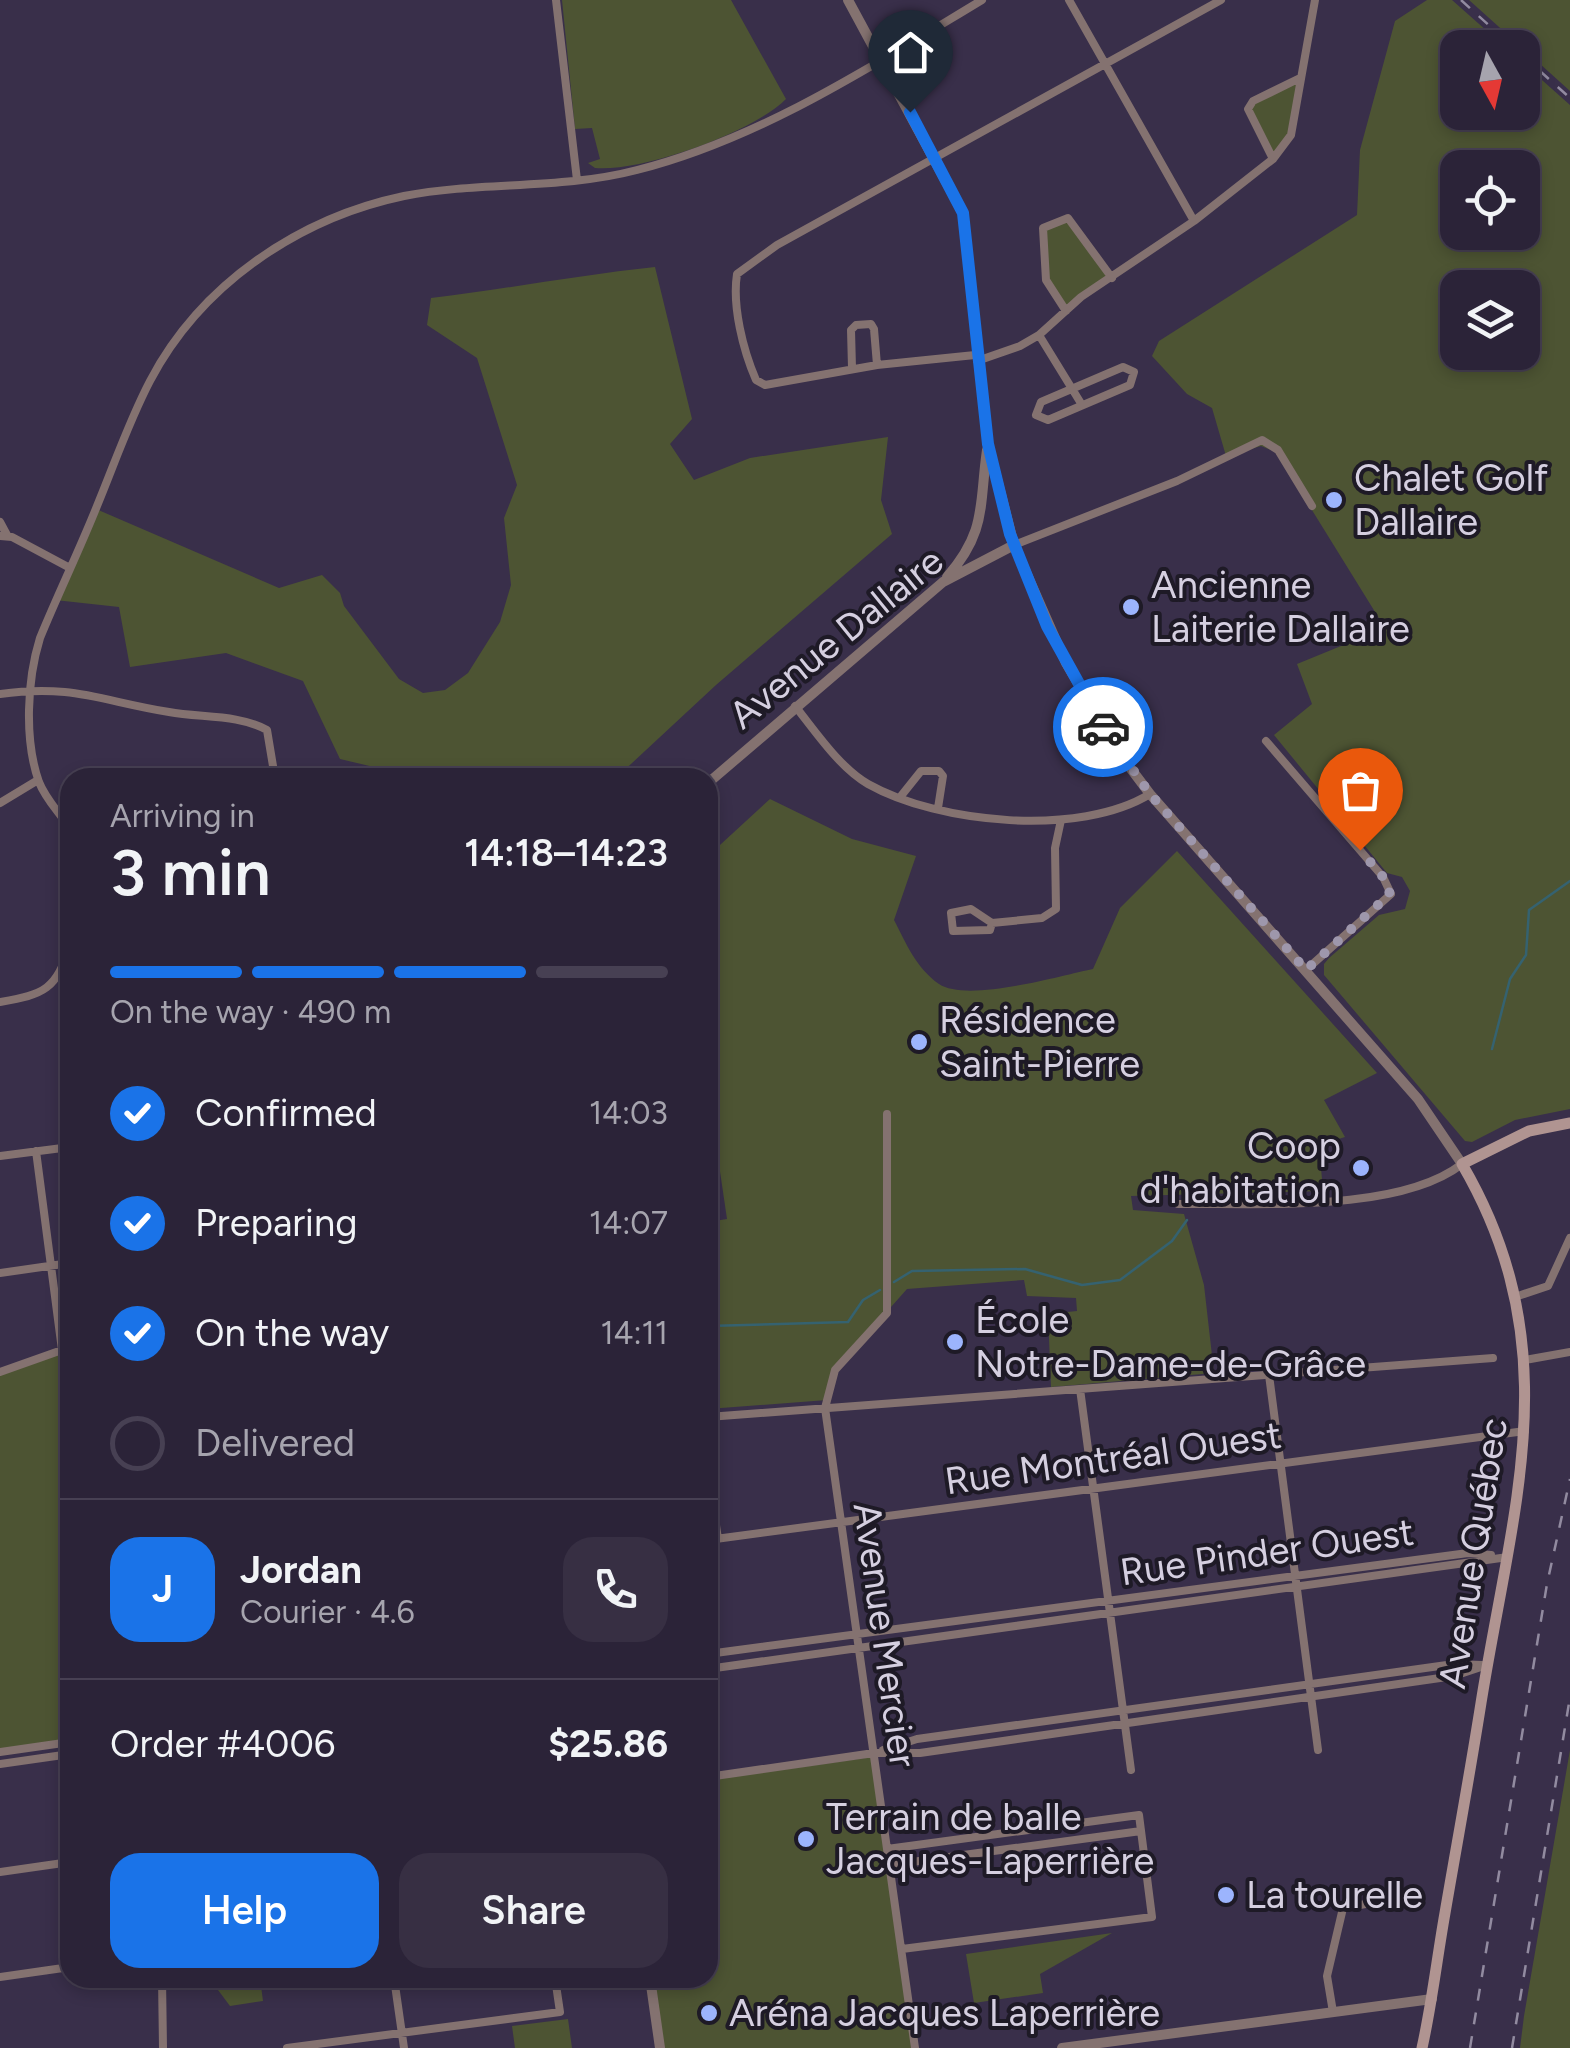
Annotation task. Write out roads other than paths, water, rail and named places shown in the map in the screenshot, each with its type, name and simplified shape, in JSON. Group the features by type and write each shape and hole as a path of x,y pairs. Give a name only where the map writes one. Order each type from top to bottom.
{"main road":[{"path":"1462,1164 1530,1131 1570,1123"},
{"name":"Avenue Québec","path":"1422,2048 1508,1558 1525,1431 1525,1360 1515,1296 1497,1236 1462,1164"}],"street":[{"path":"556,0 576,180"},
{"name":"Avenue Québec","path":"848,0 963,213 972,267 976,358 988,444 1014,546 1075,680 1150,794 1418,1100 1462,1164"},
{"path":"60,812 38,780 30,690 40,638 138,407 166,354 197,315 255,259 327,220 400,197 633,172 702,152 982,0"},
{"path":"1070,0 1194,221"},
{"path":"1220,0 762,254 737,274 737,305 756,380 764,385 852,368 976,358 1020,346 1039,335 1273,159 1291,135 1314,0"},
{"path":"1273,159 1248,109 1252,101 1300,78"},
{"path":"1066,311 1046,280 1043,228 1068,218 1112,278"},
{"path":"852,368 851,328 861,324 874,328 878,365"},
{"path":"1039,335 1082,406"},
{"path":"1123,367 1134,372 1130,385 1082,406 1048,420 1036,416 1038,404 1072,388 1123,367"},
{"name":"Avenue Dallaire","path":"718,774 944,582 1014,546 1177,481 1262,440 1278,450 1312,506"},
{"path":"944,582 972,546 979,528 988,444"},
{"path":"0,522 4,536 70,568"},
{"path":"0,694 30,690 96,694 168,712 249,720 270,734 274,768"},
{"path":"795,706 866,783 938,808 986,819 1061,820 1110,812 1150,794"},
{"path":"1266,741 1383,877 1390,894 1306,970"},
{"path":"902,796 921,771 939,770 943,776 938,808"},
{"path":"0,803 38,780"},
{"path":"992,923 987,932 959,933 954,932 950,916 975,909 992,923 1042,918 1056,909 1056,848 1061,820"},
{"path":"0,1002 54,983 60,969"},
{"path":"824,1408 835,1370 887,1313 888,1114"},
{"path":"0,1156 60,1148"},
{"path":"36,1152 60,1336"},
{"path":"1178,1204 1379,1196 1434,1180 1462,1164"},
{"path":"1515,1296 1537,1293 1548,1286 1570,1238"},
{"path":"0,1273 60,1265"},
{"path":"0,1372 60,1351"},
{"path":"1525,1360 1570,1352"},
{"path":"718,1416 1493,1358"},
{"path":"1269,1375 1318,1750"},
{"path":"1080,1389 1132,1770"},
{"name":"Avenue Mercier","path":"824,1408 915,2048"},
{"name":"Rue Montréal Ouest","path":"718,1539 1525,1431"},
{"name":"Rue Pinder Ouest","path":"718,1653 1468,1552 1508,1558"},
{"name":"Rue Pinder Ouest","path":"718,1668 1508,1558"},
{"path":"874,1753 917,1739 1124,1709 1454,1664 1487,1665"},
{"path":"718,1775 874,1753 920,1753 1454,1676 1487,1665"},
{"path":"0,1752 60,1743"},
{"path":"0,1764 60,1755"},
{"path":"888,1849 1139,1815 1152,1917 902,1948"},
{"path":"890,1865 1141,1831"},
{"path":"0,1872 60,1863"},
{"path":"1333,2012 1327,1976 1343,1908 1416,1895"},
{"path":"0,1977 60,1968"},
{"path":"162,1988 163,2048"},
{"path":"395,1988 404,2048"},
{"path":"287,2048 560,2012 556,1988"},
{"path":"651,1988 660,2048"},
{"path":"1062,2048 1432,1999"},
{"path":"1166,2034 1168,2048"}],"waterway":[{"path":"1492,1049 1510,979 1526,955 1529,910 1570,881"},
{"path":"894,1282 912,1271 1025,1269 1082,1285 1120,1280 1172,1241 1187,1220"},
{"path":"718,1326 848,1322 863,1300 880,1290"}],"railway":[{"path":"1461,0 1494,30"},
{"path":"1540,71 1570,98"},
{"path":"1470,2048 1547,1584 1570,1479"},
{"path":"1512,2048 1570,1697"}],"place":[{"name":"Chalet Golf Dallaire","path":"1334,500"},
{"name":"Ancienne Laiterie Dallaire","path":"1131,607"},
{"name":"Résidence Saint-Pierre","path":"919,1042"},
{"name":"Coop d'habitation","path":"1361,1168"},
{"name":"École Notre-Dame-de-Grâce","path":"955,1342"},
{"name":"Terrain de balle Jacques-Laperrière","path":"806,1839"},
{"name":"La tourelle","path":"1226,1895"},
{"name":"Aréna Jacques Laperrière","path":"709,2013"}]}
